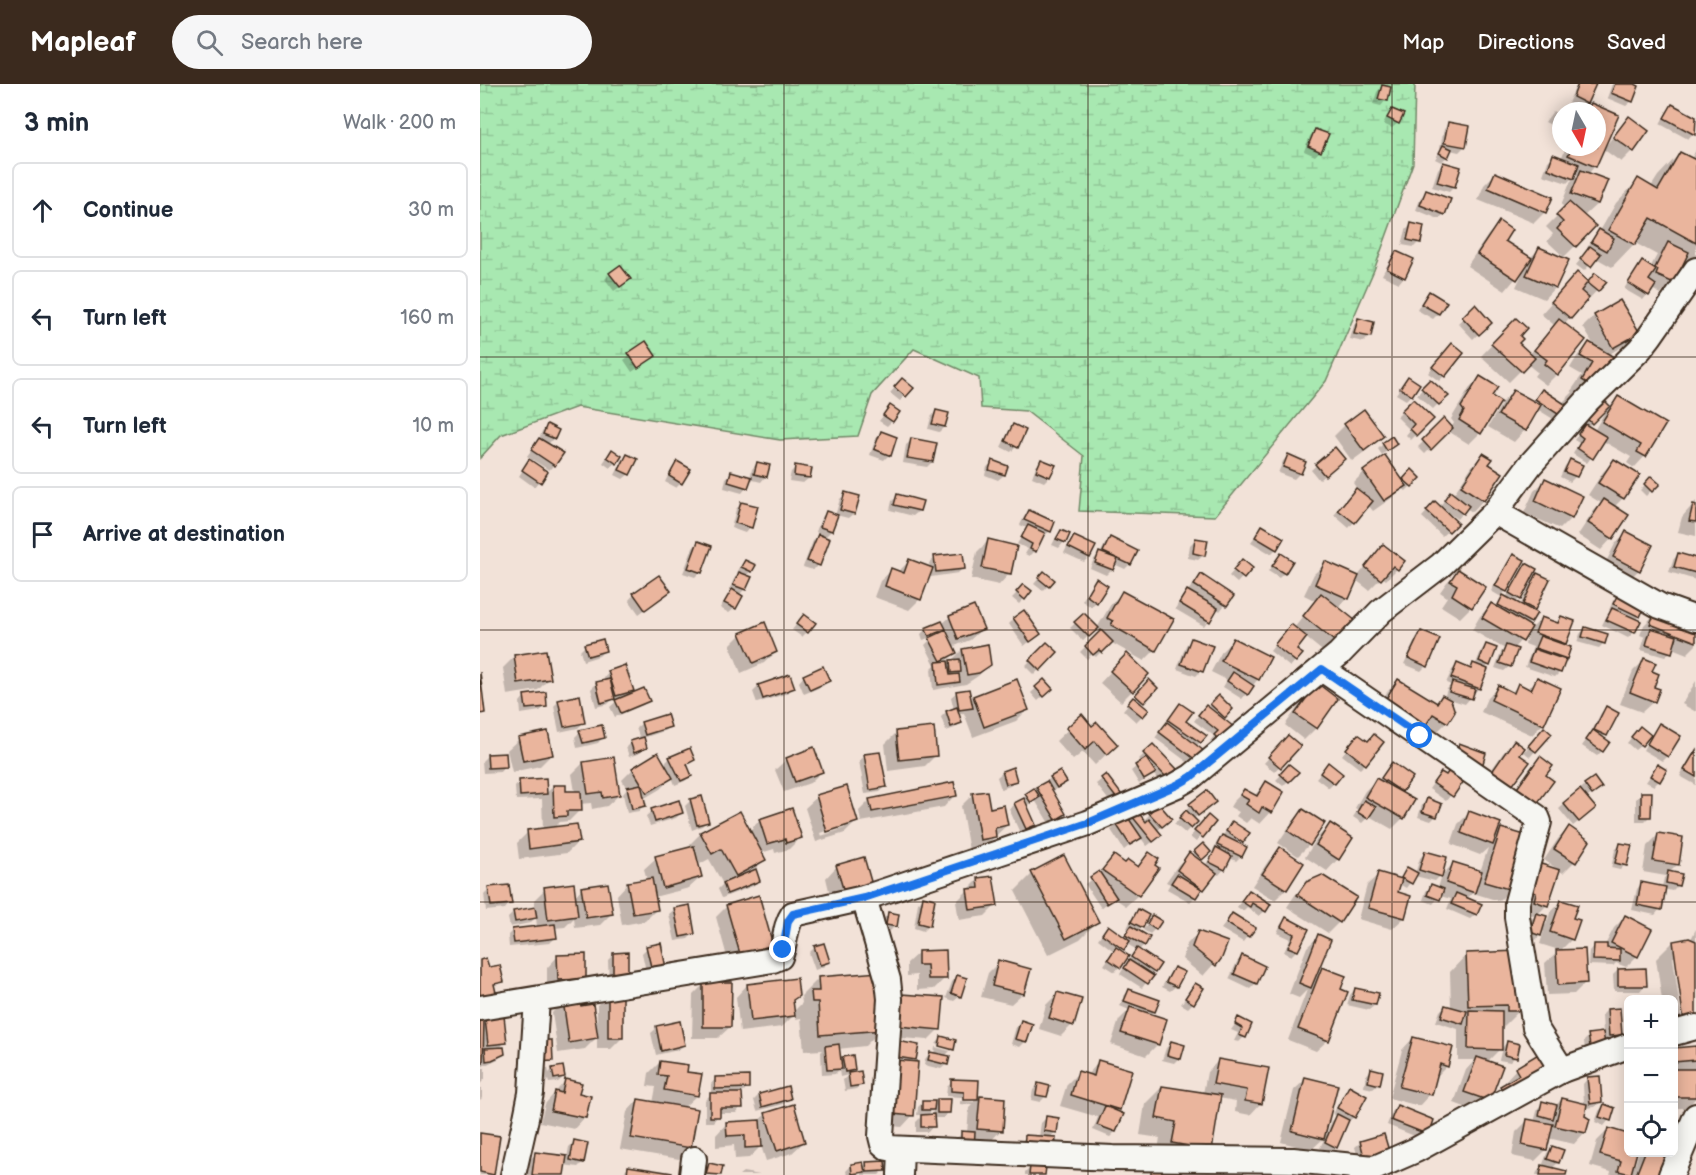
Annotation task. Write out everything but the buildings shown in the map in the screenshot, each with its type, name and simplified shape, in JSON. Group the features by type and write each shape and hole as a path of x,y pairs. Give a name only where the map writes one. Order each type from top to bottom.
{"street":[{"path":"480,1008 773,960 780,957 788,921 793,914 864,898 1088,823 1191,777 1322,669 1381,611 1442,566 1495,512 1530,465 1587,401 1640,349 1696,270"},
{"path":"1495,512 1660,606 1696,619"},
{"path":"1322,669 1537,817 1539,822 1517,902 1516,917 1535,1027 1562,1070"},
{"path":"864,898 888,980 890,999 881,1136 883,1144 888,1148 1113,1158 1293,1160 1366,1172 1416,1150 1562,1070 1624,1048"},
{"path":"513,1175 531,1093 537,999"},
{"path":"1678,1032 1696,1027"},
{"path":"1671,1175 1696,1116"},
{"path":"900,1150 900,1175"}],"green space":[{"path":"480,84 1415,84 1413,163 1374,270 1326,381 1215,516 1079,511 1084,456 1026,411 981,408 979,378 914,349 872,395 858,436 780,440 577,407 501,435 480,458"}],"route":[{"path":"783,950 788,921 793,914 864,898 1088,823 1177,785 1191,777 1322,669 1420,736"}]}
